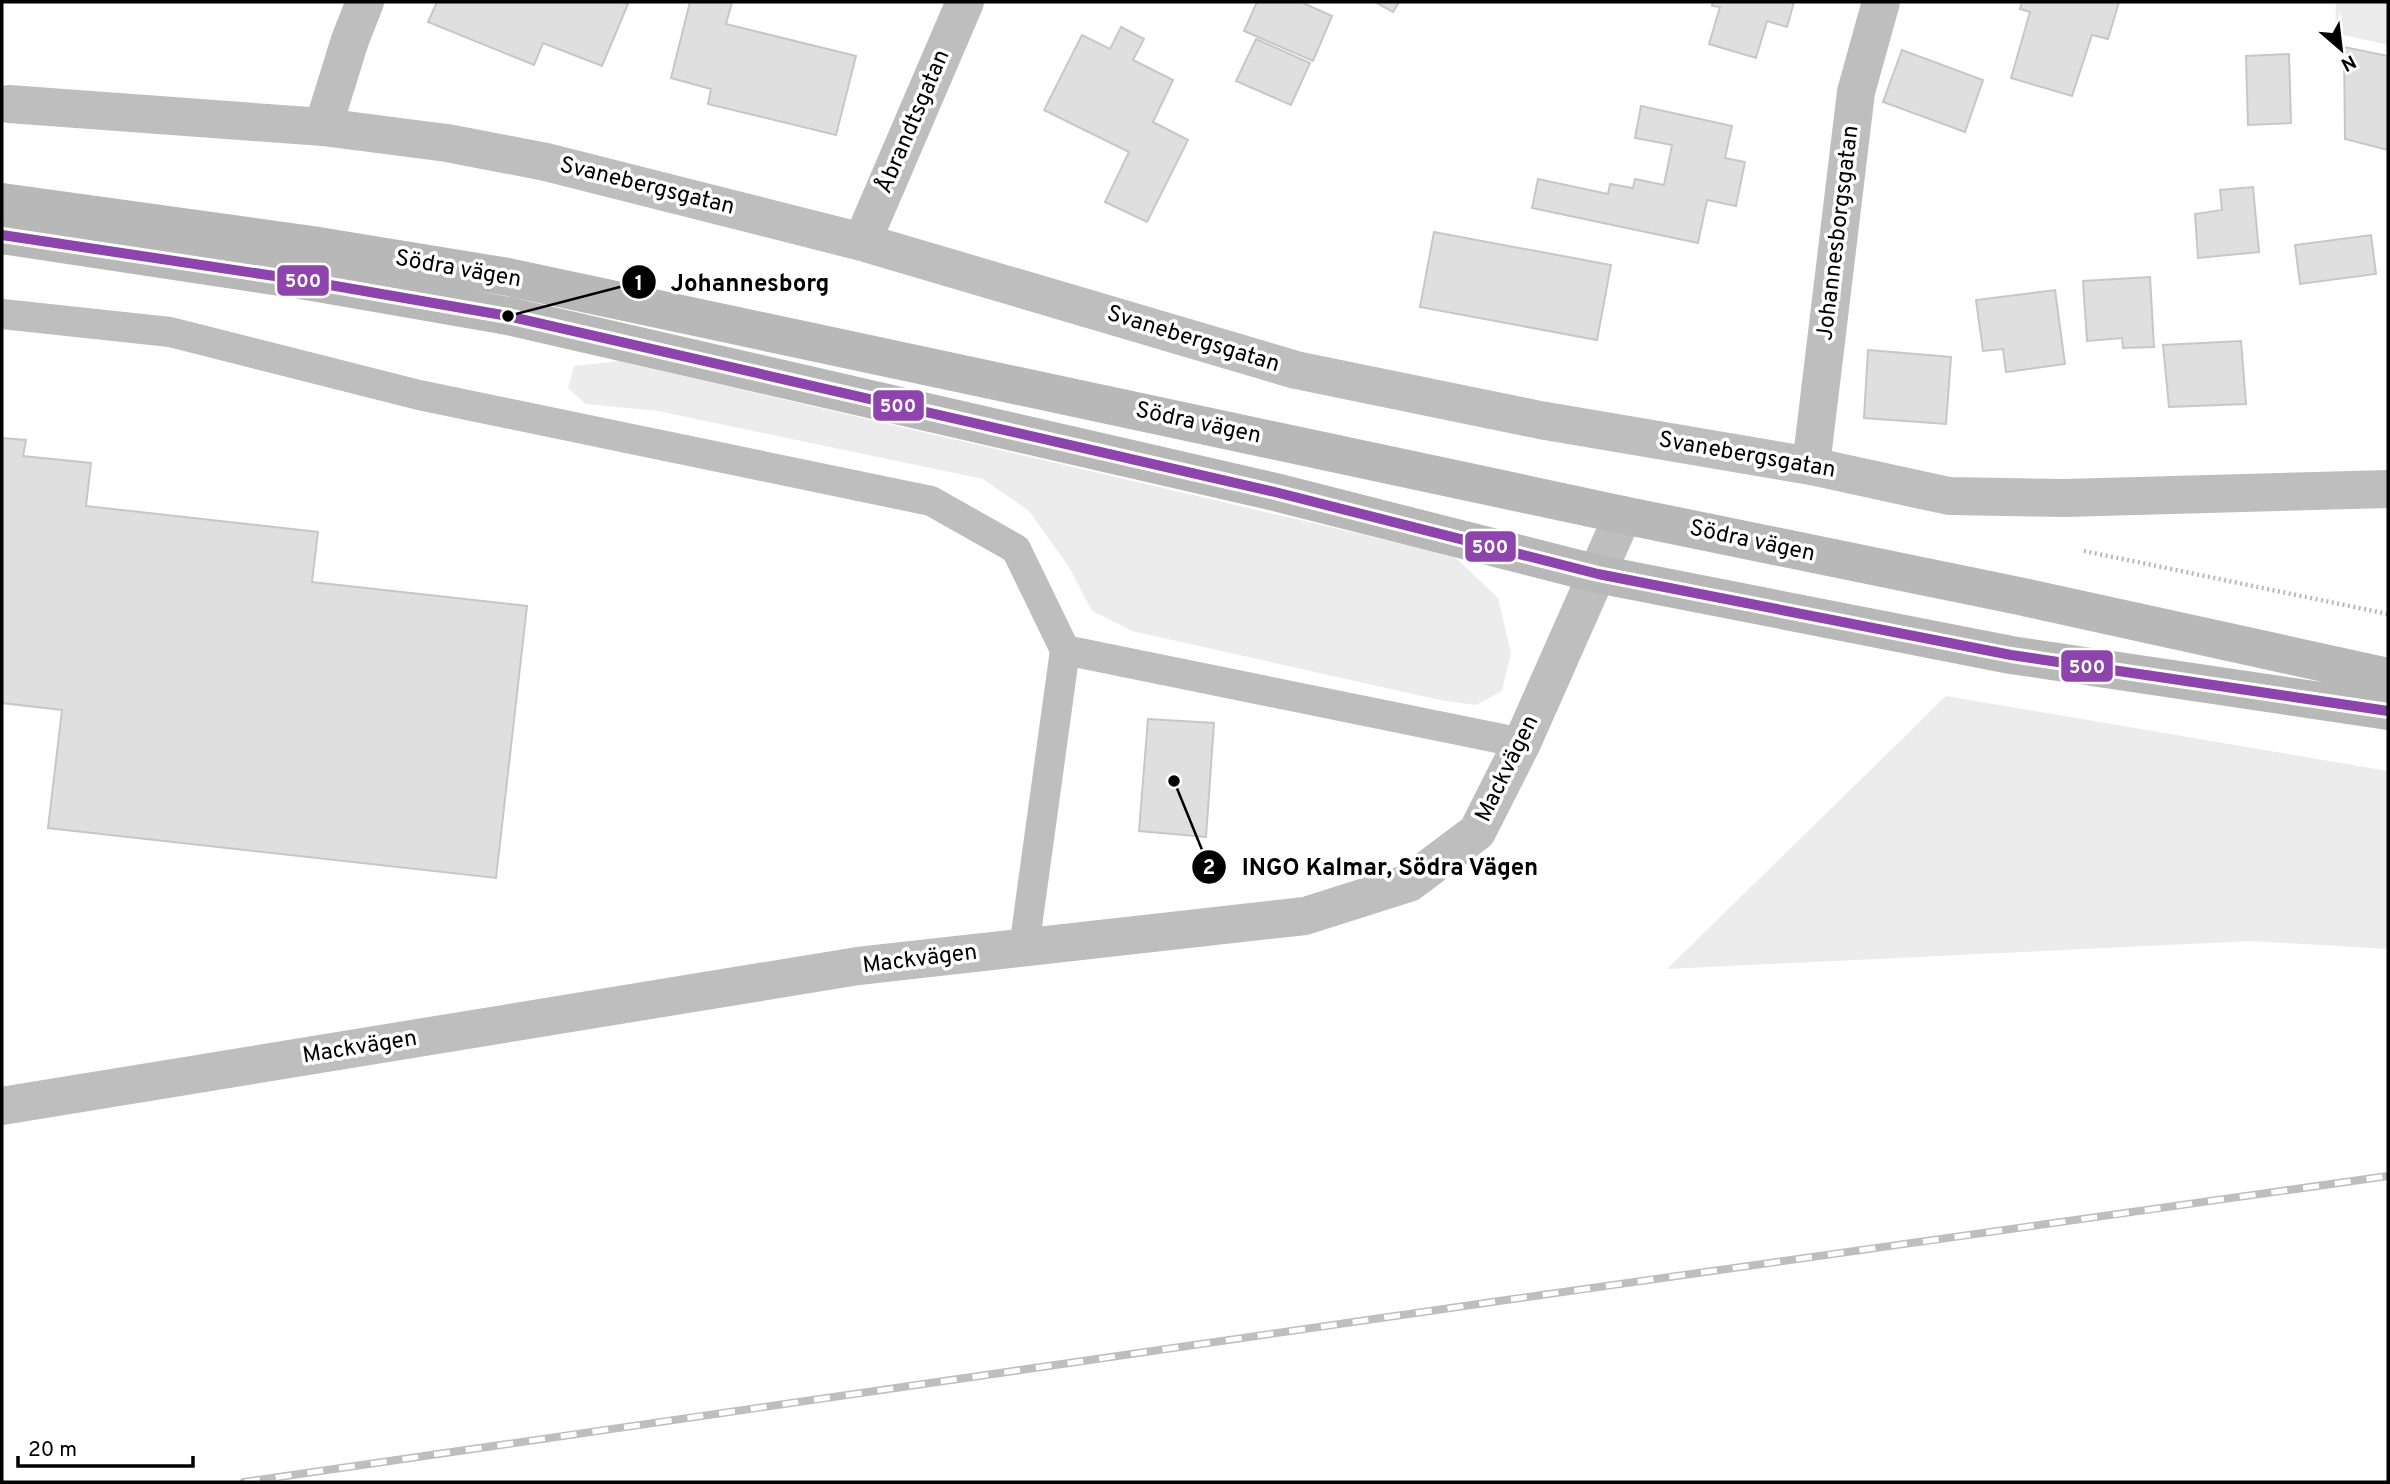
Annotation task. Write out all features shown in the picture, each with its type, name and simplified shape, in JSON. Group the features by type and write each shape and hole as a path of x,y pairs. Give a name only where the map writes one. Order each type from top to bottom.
{"main road":[{"name":"Södra vägen","path":"2,202 312,245 508,278 1623,515 2020,596 2388,677"},
{"name":"Södra vägen","path":"2,234 302,280 508,316 1275,492 1598,574 2011,654 2388,711"}],"street":[{"path":"323,127 350,40 365,2"},
{"name":"Åbrandtsgatan","path":"862,242 965,2"},
{"name":"Johannesborgsgatan","path":"1811,466 1856,92 1881,2"},
{"name":"Svanebergsgatan","path":"9,104 323,127 447,143 546,162 862,242 1296,370 1540,420 1811,466 1949,496 2065,498 2388,489"},
{"name":"Mackvägen","path":"2,1106 858,967 1305,916 1409,883 1477,832 1522,743 1623,515"}],"lane":[{"path":"2,314 170,332 419,396 931,500 1016,549 1065,650 1024,948"},
{"path":"1065,650 1522,743"}],"path":[{"path":"2082,550 2388,614"}],"shaded area":[{"path":"2336,2 2388,2 2388,45 2335,33"},
{"path":"619,361 1454,556 1498,598 1511,653 1502,691 1476,705 1440,700 1132,631 1092,611 1069,567 1029,511 983,479 658,411 586,404 568,388 574,366"},
{"path":"1946,696 2388,771 2388,949 2251,941 1667,969"}],"building":[{"path":"437,2 628,4 602,66 543,43 534,65 428,22"},
{"path":"690,2 732,2 726,24 856,56 836,135 708,104 711,89 671,78"},
{"path":"1257,2 1301,2 1332,16 1313,61 1244,31"},
{"path":"1375,2 1399,2 1393,12"},
{"path":"1713,2 1794,2 1787,27 1767,21 1756,58 1709,44 1720,7 1712,6"},
{"path":"2022,2 2119,2 2108,39 2092,35 2072,96 2011,78 2030,12 2020,9"},
{"path":"1121,27 1144,39 1133,60 1173,80 1153,122 1188,140 1147,222 1105,202 1129,152 1044,110 1082,35 1110,49"},
{"path":"1256,39 1310,63 1291,105 1236,81"},
{"path":"2344,47 2388,56 2388,150 2345,139"},
{"path":"1902,50 1983,80 1965,132 1883,102"},
{"path":"2289,54 2291,123 2248,125 2246,56"},
{"path":"1641,106 1732,126 1725,158 1745,162 1736,206 1707,200 1698,243 1532,208 1538,179 1608,194 1610,184 1633,188 1635,179 1664,185 1672,145 1635,138"},
{"path":"2253,187 2259,252 2198,258 2195,214 2222,210 2220,190"},
{"path":"1434,232 1611,265 1597,340 1420,307"},
{"path":"2371,235 2376,274 2300,284 2295,245"},
{"path":"2150,277 2154,347 2123,348 2122,338 2087,341 2083,281"},
{"path":"2055,290 2065,364 2006,372 2003,349 1983,351 1976,300"},
{"path":"2241,341 2246,404 2169,407 2163,345"},
{"path":"1868,350 1951,357 1946,424 1864,418"},
{"path":"2,438 26,440 23,456 91,463 86,506 318,532 312,582 527,606 496,878 48,828 62,710 2,703"},
{"path":"1148,719 1214,723 1206,837 1139,831"}],"railway":[{"path":"244,1482 2388,1176"}],"transit line":[{"name":"500","path":"2,235 301,280 508,316 1275,492 1598,574 2011,655 2388,711"}],"place":[{"name":"Johannesborg","path":"508,316"},
{"name":"INGO Kalmar, Södra Vägen","path":"1174,781"}]}
